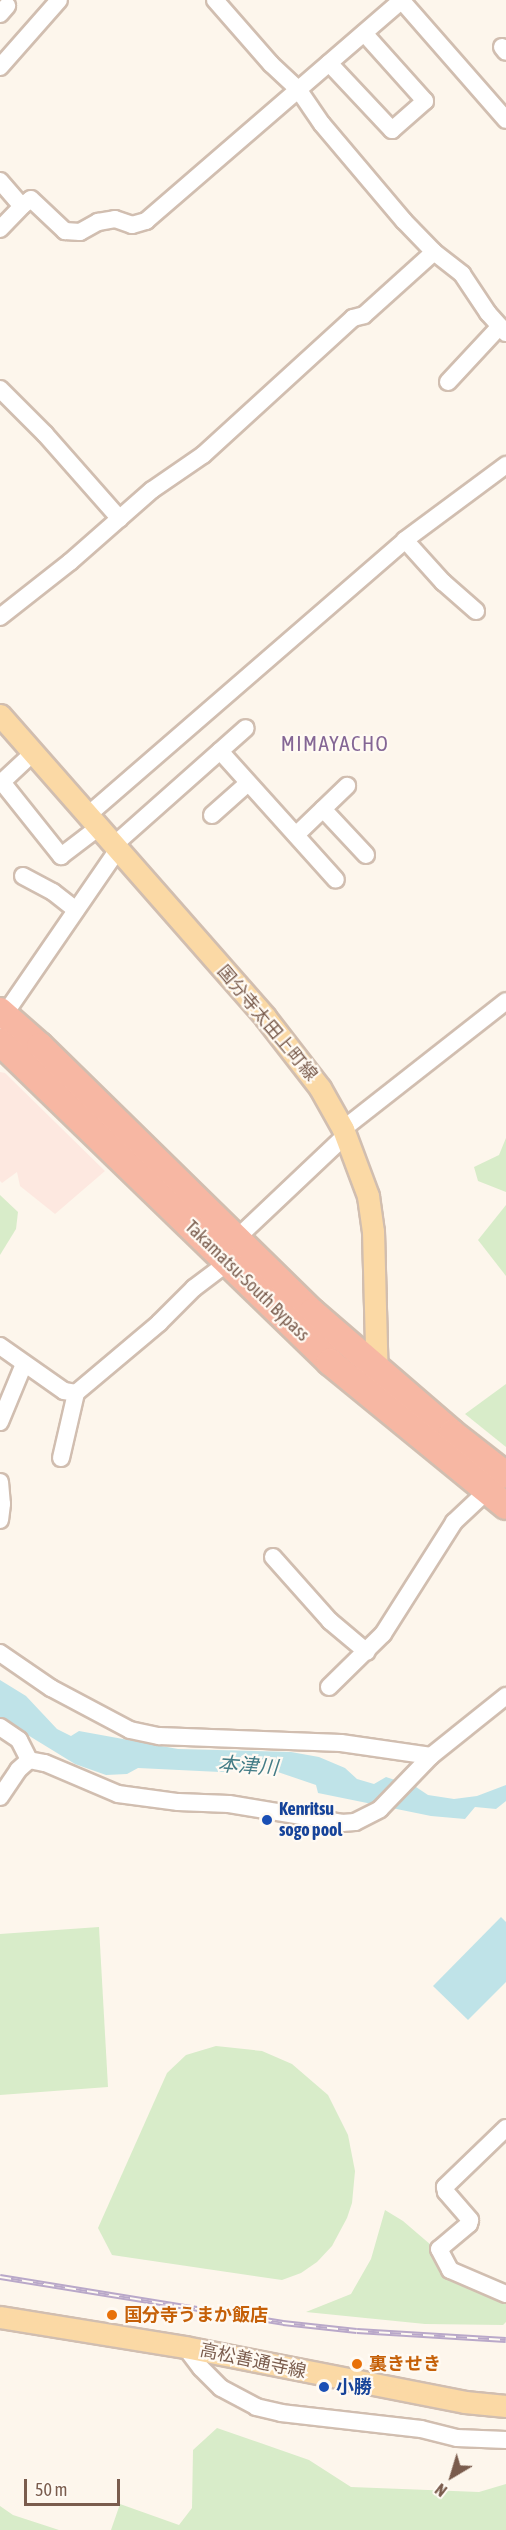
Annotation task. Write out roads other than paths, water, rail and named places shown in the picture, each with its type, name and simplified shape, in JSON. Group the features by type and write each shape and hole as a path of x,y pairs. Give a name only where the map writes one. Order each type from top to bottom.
{"highway":[{"name":"Takamatsu-South Bypass","path":"1,1016 40,1046 312,1312 378,1370 506,1475"},
{"name":"Takamatsu-South Bypass","path":"0,1042 227,1263 375,1400 496,1499"}],"main road":[{"name":"国分寺太田上町線","path":"0,716 265,1017 320,1088 344,1132 360,1169 368,1196 373,1231 378,1370 375,1400"},
{"name":"高松善通寺線","path":"0,2317 185,2347 383,2387 506,2406"}],"street":[{"path":"0,67 58,0"},
{"path":"215,0 271,64 298,89 322,124 434,252 462,274 488,313 503,330 470,355 448,382"},
{"path":"0,229 31,199 65,231 80,232 98,222 115,219 132,225 147,221 402,0 506,120"},
{"path":"329,63 392,130 425,101 364,33"},
{"path":"0,181 22,206"},
{"path":"0,617 152,490 203,455 353,318 364,315 434,252"},
{"path":"0,389 45,434 120,519"},
{"path":"33,753 2,782 61,856 93,821 405,540 506,465"},
{"path":"405,540 442,582 476,611"},
{"path":"1,1016 76,910 116,847 246,728"},
{"path":"220,751 336,880"},
{"path":"212,815 248,783"},
{"path":"296,835 347,786"},
{"path":"323,809 366,855"},
{"path":"23,876 53,892 76,910"},
{"path":"237,1238 344,1132 506,1001"},
{"path":"61,1458 76,1394 94,1376 142,1338 194,1288 227,1263"},
{"path":"0,1346 64,1391 76,1394"},
{"path":"0,1422 24,1364"},
{"path":"0,1482 2,1504 0,1520"},
{"path":"328,1687 367,1652 383,1634 454,1522 496,1499"},
{"path":"273,1557 330,1621 367,1652"},
{"path":"0,1653 51,1688 130,1730 159,1736 341,1743 425,1761"},
{"path":"0,1797 18,1770 29,1760 45,1762 118,1794 150,1799 240,1805 342,1822 355,1822 380,1809 425,1761 506,1696"},
{"path":"0,1727 19,1740 29,1760"},
{"path":"506,2128 445,2187 446,2192 470,2220 470,2224 439,2249 450,2270 506,2294"},
{"path":"185,2347 201,2368 221,2388 256,2408 281,2413 421,2429 457,2438 506,2440"}],"water":[{"name":"本津川","path":"0,1680 26,1696 57,1729 71,1736 79,1731 178,1749 291,1752 319,1757 345,1768 357,1779 374,1784 386,1777 416,1787 428,1795 454,1799 477,1796 506,1785 506,1801 496,1809 475,1807 465,1819 431,1816 318,1793 316,1785 269,1769 220,1772 138,1768 127,1774 106,1775 75,1764 0,1718"},
{"path":"501,1917 506,1922 506,1982 468,2020 433,1986"}],"railway":[{"path":"0,2277 283,2323 357,2331 506,2340"}],"place":[{"name":"Kenritsu sogo pool","path":"267,1820"},
{"name":"国分寺うまか飯店","path":"112,2315"},
{"name":"裏きせき","path":"357,2364"},
{"name":"小勝","path":"324,2387"}],"district":[{"name":"MIMAYACHO","path":"335,743"}]}
